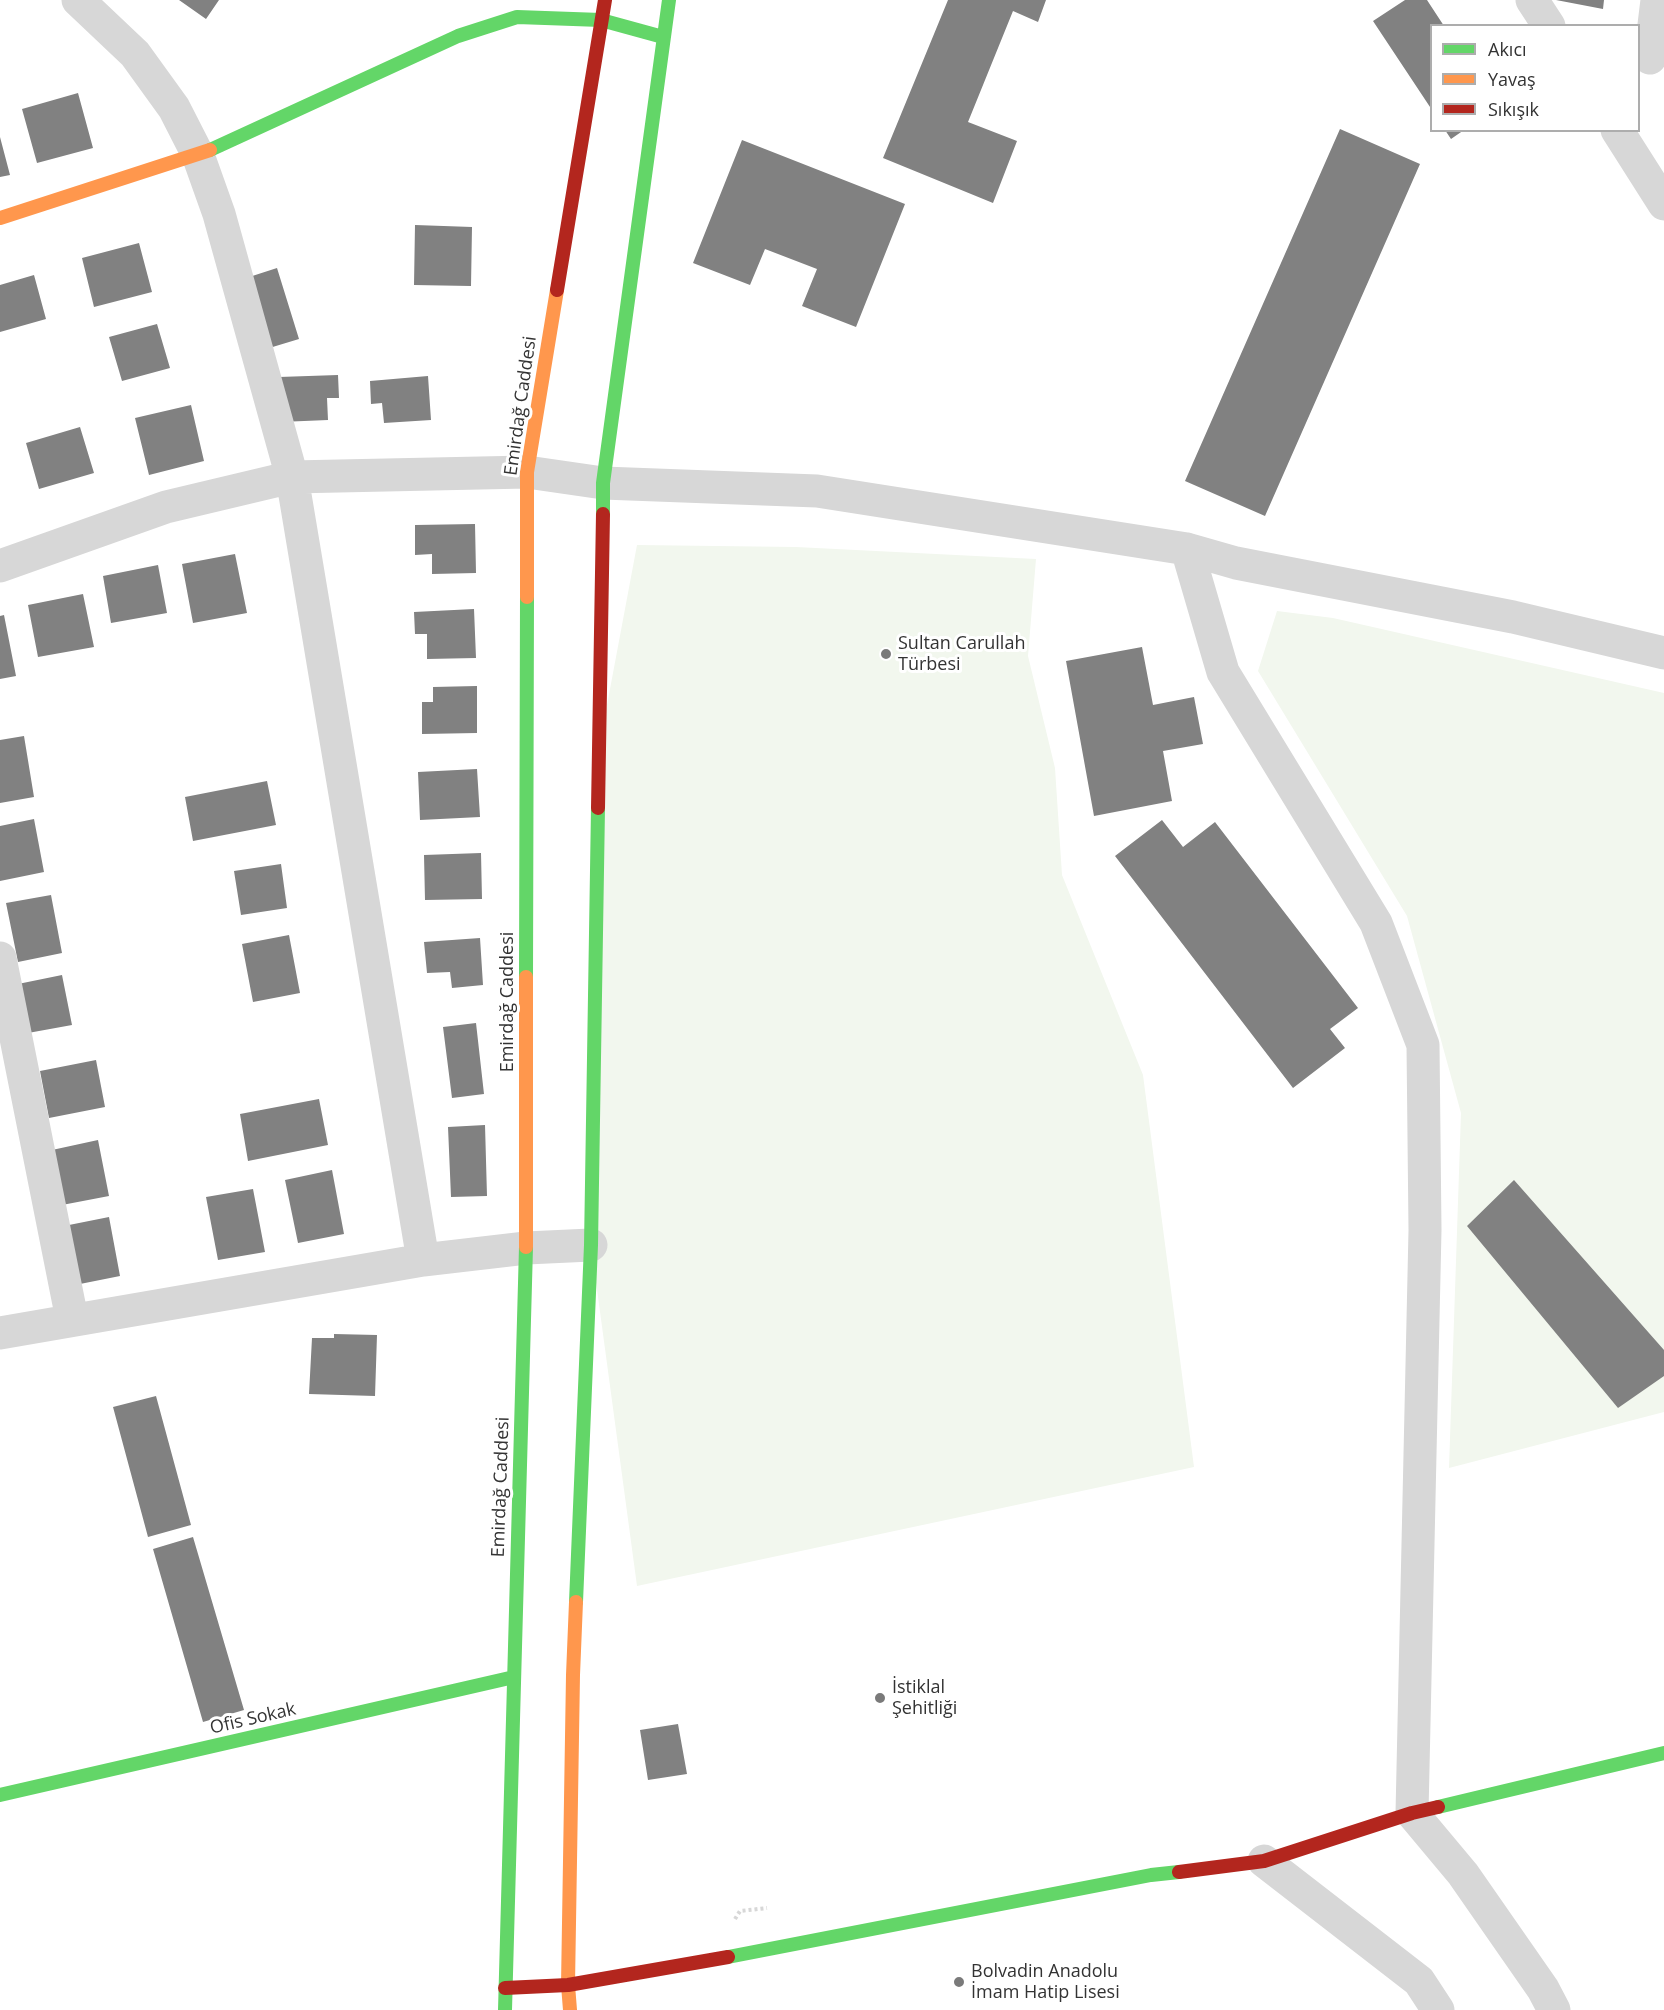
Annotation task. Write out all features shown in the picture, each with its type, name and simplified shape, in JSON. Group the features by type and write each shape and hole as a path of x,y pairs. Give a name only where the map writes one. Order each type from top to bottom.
{"main road":[{"name":"Emirdağ Caddesi","path":"505,2010 526,1248 527,472 605,0"},
{"path":"570,2010 568,1985 573,1676 591,1245 603,483 669,0"},
{"path":"0,218 198,155 458,36 517,17 601,20 663,37"},
{"name":"Ofis Sokak","path":"0,1795 514,1677"},
{"path":"505,1988 568,1985 706,1961 1151,1875 1264,1861 1412,1813 1664,1754"}],"street":[{"path":"78,0 135,54 174,108 198,155 219,214 292,477 423,1260"},
{"path":"1532,0 1548,24"},
{"path":"1651,60 1657,0"},
{"path":"1618,132 1664,204"},
{"path":"0,566 166,507 292,477 527,472 603,483 817,491 1187,549 1236,563 1513,617 1664,652"},
{"path":"1187,549 1223,672 1376,923 1424,1045 1425,1230 1412,1813 1463,1874 1543,1989 1554,2010"},
{"path":"0,958 72,1319"},
{"path":"0,1333 423,1260 526,1248 591,1245"},
{"path":"1264,1861 1419,1981 1438,2010"}],"shaded area":[{"path":"637,545 796,547 1036,559 1028,656 1055,768 1062,875 1143,1075 1194,1467 637,1586 591,1245 598,753"},
{"path":"1277,611 1333,618 1664,693 1664,1412 1449,1468 1461,1113 1407,916 1258,671"}],"building":[{"path":"179,0 219,0 206,19"},
{"path":"948,0 1046,0 1038,22 1013,11 968,122 1017,141 993,203 883,158"},
{"path":"1405,0 1427,0 1443,24 1430,24 1430,107 1373,21"},
{"path":"1556,0 1604,0 1603,9"},
{"path":"78,93 93,148 37,163 22,109"},
{"path":"1340,129 1420,164 1265,516 1185,481"},
{"path":"1446,132 1461,132 1451,139"},
{"path":"0,137 10,175 0,177"},
{"path":"742,140 905,204 856,327 802,306 817,269 765,249 750,285 693,263"},
{"path":"415,225 472,227 471,286 414,285"},
{"path":"139,243 152,292 94,307 82,258"},
{"path":"277,268 299,339 266,349 243,279"},
{"path":"34,275 46,319 0,332 0,285"},
{"path":"157,324 170,368 122,381 109,337"},
{"path":"338,375 339,398 327,398 328,420 280,422 279,377"},
{"path":"428,376 431,420 384,423 382,403 371,404 370,381"},
{"path":"191,405 204,461 149,475 135,418"},
{"path":"80,427 94,473 39,489 26,443"},
{"path":"475,524 476,573 432,574 432,554 415,555 415,525"},
{"path":"235,554 247,613 193,623 182,564"},
{"path":"158,565 167,613 111,623 103,576"},
{"path":"83,594 94,647 38,657 28,605"},
{"path":"474,609 476,658 427,659 427,634 415,634 414,612"},
{"path":"4,615 16,676 0,679 0,616"},
{"path":"1142,647 1153,705 1194,697 1203,744 1163,751 1172,801 1094,816 1066,661"},
{"path":"477,686 477,733 422,734 422,702 433,702 433,687"},
{"path":"24,736 34,797 0,803 0,740"},
{"path":"477,769 480,817 420,820 418,772"},
{"path":"267,781 276,825 193,841 185,797"},
{"path":"34,819 44,872 0,881 0,826"},
{"path":"1162,820 1183,847 1215,822 1358,1008 1330,1029 1345,1048 1293,1088 1115,856"},
{"path":"481,853 482,899 425,900 424,855"},
{"path":"281,864 287,908 241,915 234,871"},
{"path":"51,895 62,953 18,962 6,903"},
{"path":"289,935 300,993 253,1002 242,944"},
{"path":"480,938 483,985 452,988 450,972 427,973 424,942"},
{"path":"62,975 72,1025 28,1033 18,984"},
{"path":"476,1023 484,1094 452,1098 443,1027"},
{"path":"96,1060 105,1107 49,1118 40,1071"},
{"path":"319,1099 328,1145 248,1161 240,1114"},
{"path":"485,1125 487,1196 451,1197 448,1127"},
{"path":"98,1140 109,1196 62,1205 52,1150"},
{"path":"332,1170 344,1234 298,1243 285,1180"},
{"path":"1514,1180 1664,1350 1664,1376 1618,1408 1467,1226"},
{"path":"253,1189 265,1252 218,1260 206,1197"},
{"path":"109,1217 120,1276 70,1286 59,1227"},
{"path":"334,1334 377,1335 375,1396 309,1394 312,1338 334,1338"},
{"path":"156,1396 191,1525 148,1537 113,1407"},
{"path":"193,1537 244,1710 203,1722 153,1549"},
{"path":"678,1724 687,1774 648,1780 640,1730"}],"traffic: fast":[{"path":"603,514 603,483 669,0"},
{"path":"210,150 458,36 517,17 601,20 663,37"},
{"path":"526,977 527,597"},
{"path":"576,1602 591,1245 598,808"},
{"path":"505,2010 526,1247"},
{"path":"0,1795 514,1677"},
{"path":"1438,1807 1664,1753"},
{"path":"728,1957 1151,1875 1179,1872"}],"traffic: slow":[{"path":"0,218 210,150"},
{"path":"527,597 527,472 557,290"},
{"path":"526,977 526,1247"},
{"path":"570,2010 568,1985 576,1602"}],"traffic: jam":[{"path":"557,290 605,0"},
{"path":"598,808 603,514"},
{"path":"1179,1872 1264,1861 1412,1813 1438,1807"},
{"path":"505,1988 568,1985 728,1957"}],"place":[{"name":"Sultan Carullah Türbesi","path":"886,654"},
{"name":"İstiklal Şehitliği","path":"880,1698"},
{"name":"Bolvadin Anadolu İmam Hatip Lisesi","path":"959,1982"}]}
